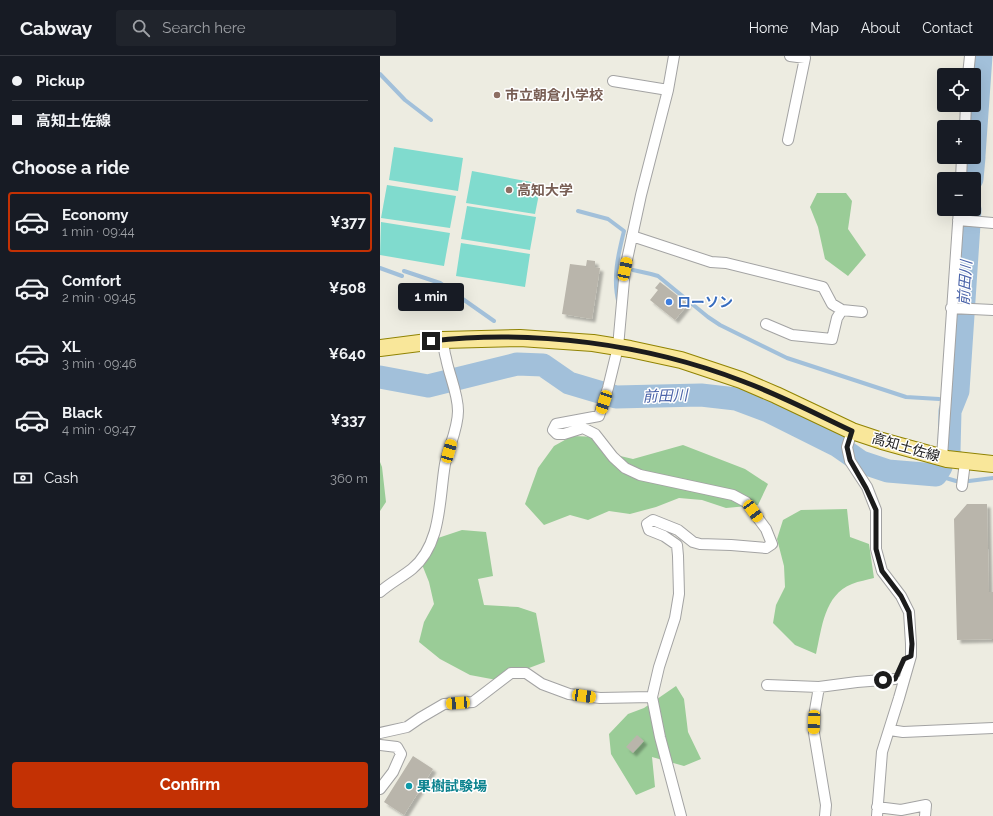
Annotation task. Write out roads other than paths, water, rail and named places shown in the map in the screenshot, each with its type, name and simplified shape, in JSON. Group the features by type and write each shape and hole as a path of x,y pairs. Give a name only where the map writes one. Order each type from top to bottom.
{"main road":[{"name":"高知土佐線","path":"380,348 443,340 485,338 539,338 618,347 681,360 741,380 852,431 882,441 942,457 963,474 993,464"}],"street":[{"path":"674,56 668,90 652,150 625,269 618,347 604,402 599,416 556,424 553,430 557,434 564,434 583,428 595,434 613,457 625,468 640,475 733,495 746,502 766,529 772,544 766,548 700,544 693,542 678,530 653,520 647,524 649,530 664,536 676,544 678,556 679,594 675,618 659,667 652,697 660,737 681,816"},
{"path":"788,140 805,58 790,56"},
{"path":"969,68 970,56"},
{"path":"613,81 668,90"},
{"path":"942,457 961,220 960,216"},
{"path":"961,220 993,223"},
{"path":"632,236 711,262 726,263 823,287 832,304 842,310 862,312"},
{"path":"954,308 993,310"},
{"path":"766,324 792,335 832,339 837,318 842,310"},
{"path":"380,592 413,568 426,552 438,519 445,463 456,428 458,411 443,340"},
{"path":"852,431 847,447 850,460 866,488 876,510 876,549 882,571 901,596 909,612 912,644 911,656 890,730 882,752 877,811 901,810 926,805 925,816"},
{"path":"899,698 896,690 895,679 904,659 911,656"},
{"path":"380,733 407,727 444,704 473,702 511,673 526,673 542,684 570,694 600,698 627,696 652,697"},
{"path":"767,685 819,686 895,679"},
{"path":"819,686 815,710 814,733 826,805 825,816"},
{"path":"890,730 903,732 993,728"},
{"path":"380,745 397,747 401,754 393,772 380,789"}],"waterway":[{"name":"前田川","path":"976,120 981,56"},
{"path":"380,74 405,100 431,120"},
{"name":"前田川","path":"973,164 973,172"},
{"path":"578,211 608,219 624,231 618,258 616,277 619,304"},
{"name":"前田川","path":"949,451 950,411 958,391 970,216"},
{"path":"380,268 402,276"},
{"path":"633,270 658,276 720,325 787,358 906,397 939,399"},
{"path":"404,271 440,283 494,321"},
{"name":"前田川","path":"380,377 428,386 517,364 543,365 569,383 616,397 701,395 736,399 768,411 838,446 861,462 888,471 936,475 941,467"},
{"path":"949,451 960,453"},
{"path":"936,475 956,481 993,478"}],"place":[{"name":"市立朝倉小学校","path":"497,95"},
{"name":"高知大学","path":"509,190"},
{"name":"ローソン","path":"669,302"},
{"name":"果樹試験場","path":"409,786"}]}
